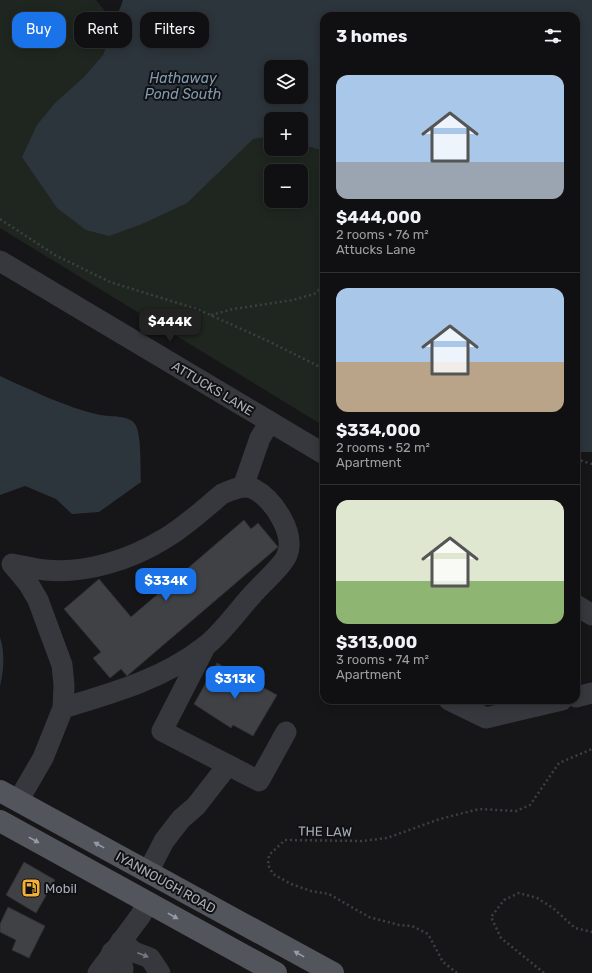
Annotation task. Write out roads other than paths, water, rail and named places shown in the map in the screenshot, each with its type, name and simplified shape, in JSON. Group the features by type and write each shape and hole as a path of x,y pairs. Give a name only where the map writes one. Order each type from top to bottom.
{"main road":[{"name":"IYANNOUGH ROAD","path":"9,796 333,973"},
{"name":"IYANNOUGH ROAD","path":"0,821 276,973"}],"street":[{"name":"ATTUCKS LANE","path":"0,261 320,452"},
{"path":"243,487 260,438 270,422"},
{"path":"6,562 45,570 74,570 95,567 138,552 165,539 222,494 243,487 254,489 263,496 284,522 288,532 287,556 206,646 173,668 147,680 121,691 63,708"},
{"path":"6,562 28,583 38,600 62,665 64,686 63,708 43,758 9,796"},
{"path":"580,608 592,615"},
{"path":"206,646 162,731 259,781 286,732"},
{"path":"580,696 592,693"},
{"path":"457,704 486,718 545,704"},
{"path":"148,872 164,841 181,819 196,806 228,765"},
{"path":"98,973 141,915 147,902"},
{"path":"117,946 123,969 120,973"},
{"path":"117,946 150,958 160,973"}],"water":[{"name":"Hathaway Pond South","path":"123,0 592,0 592,452 580,452 580,12 320,12 320,150 308,146 308,112 264,112 264,137 253,139 187,203 142,224 109,236 86,230 57,208 22,157 37,125 55,103 83,78 103,55 106,48 132,48 132,12 119,12"},
{"path":"0,376 74,408 100,415 129,419 132,421 135,424 139,436 141,482 99,512 72,514 56,499 25,486 0,495"},
{"path":"0,637 3,649 3,662 0,686"}],"place":[{"name":"Mobil","path":"31,888"}]}
